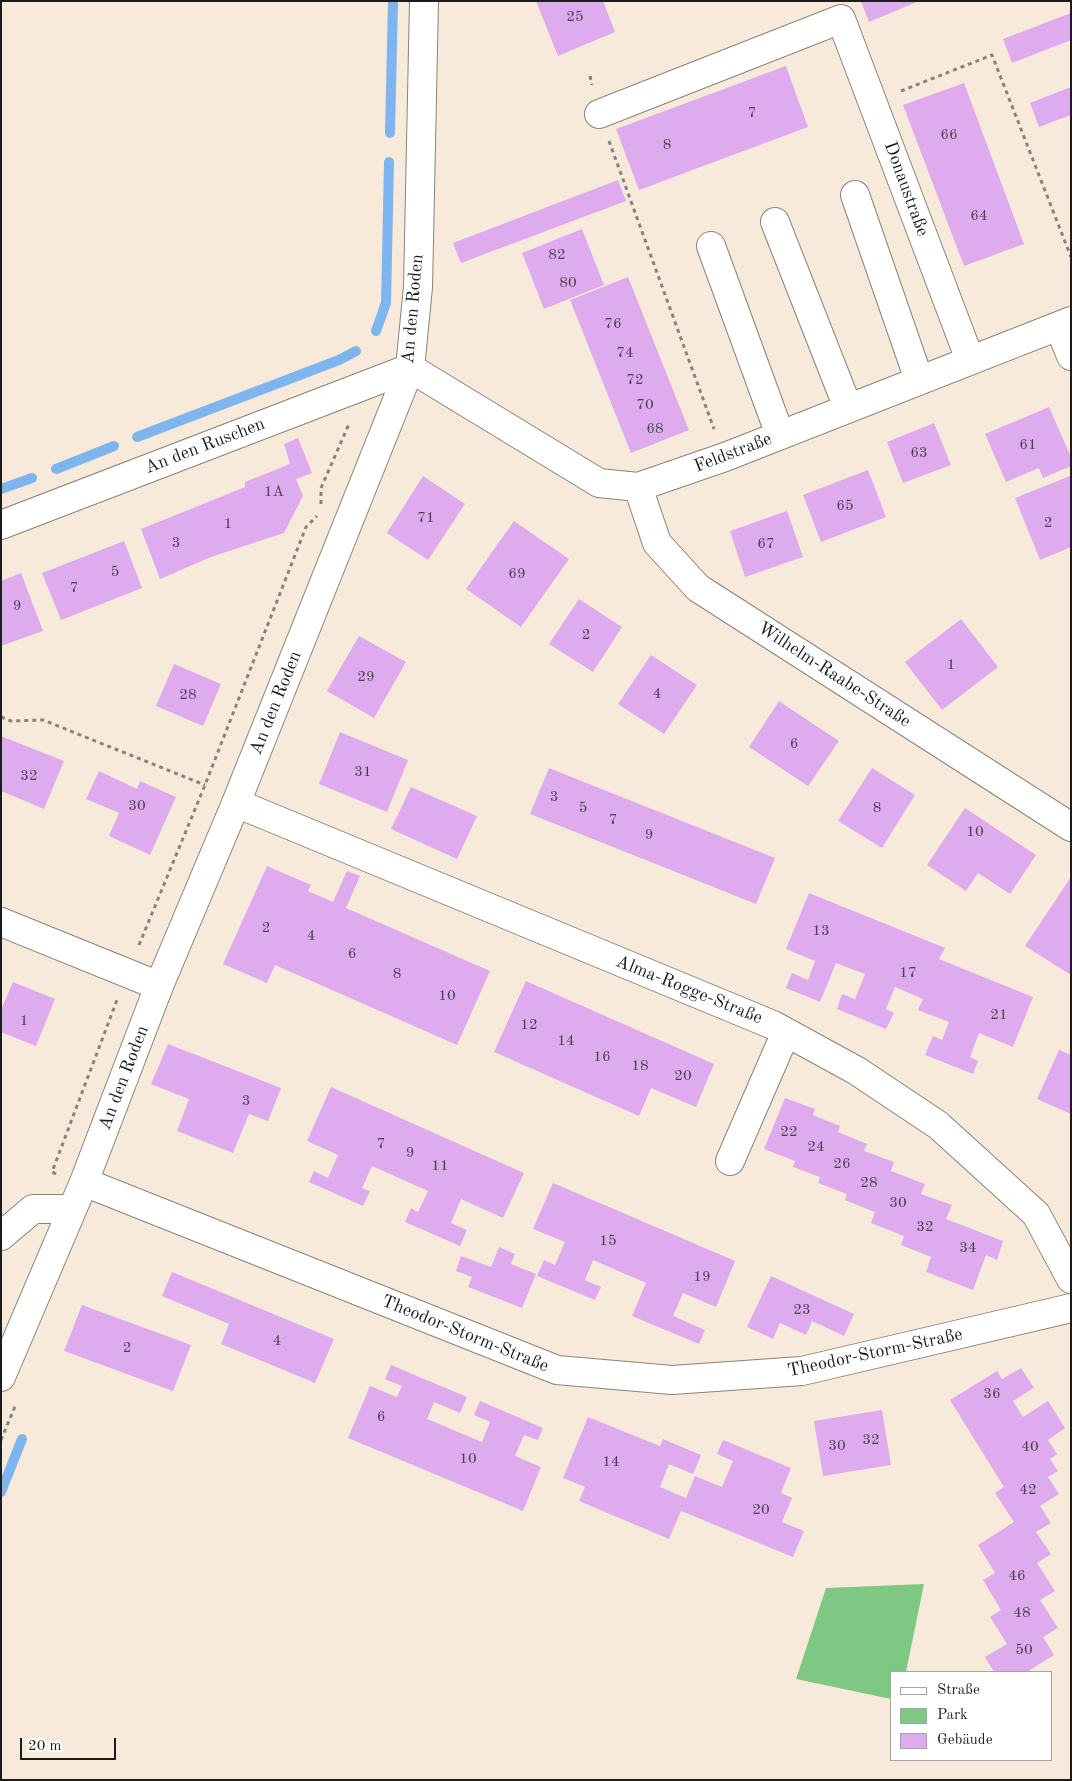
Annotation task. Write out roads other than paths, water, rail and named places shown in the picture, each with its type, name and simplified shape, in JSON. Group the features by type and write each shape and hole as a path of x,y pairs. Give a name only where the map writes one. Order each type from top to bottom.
{"street":[{"name":"An den Roden","path":"1,1377 84,1182 159,986 236,803 410,368 418,287 424,1"},
{"name":"Donaustraße","path":"599,114 838,10 970,360"},
{"path":"855,195 920,380"},
{"path":"776,222 848,408"},
{"path":"712,246 780,435"},
{"name":"Feldstraße","path":"410,368 599,483 638,487 725,457 1065,324"},
{"path":"1065,324 1071,356"},
{"name":"An den Ruschen","path":"1,525 410,368"},
{"name":"Wilhelm-Raabe-Straße","path":"638,487 657,543 698,588 1071,827"},
{"name":"Alma-Rogge-Straße","path":"236,803 773,1025 857,1071 938,1125 1036,1214 1071,1279"},
{"path":"1,922 159,986"},
{"path":"730,1161 786,1032"},
{"name":"Theodor-Storm-Straße","path":"84,1182 556,1370 672,1380 802,1372 1071,1308"},
{"path":"1,1236 33,1209 72,1209"}],"waterway":[{"path":"390,133 393,1"},
{"path":"376,331 386,303 389,162"},
{"path":"137,437 339,360 356,351"},
{"path":"56,469 114,446"},
{"path":"1,489 32,478"},
{"path":"1,1492 22,1439"}]}
